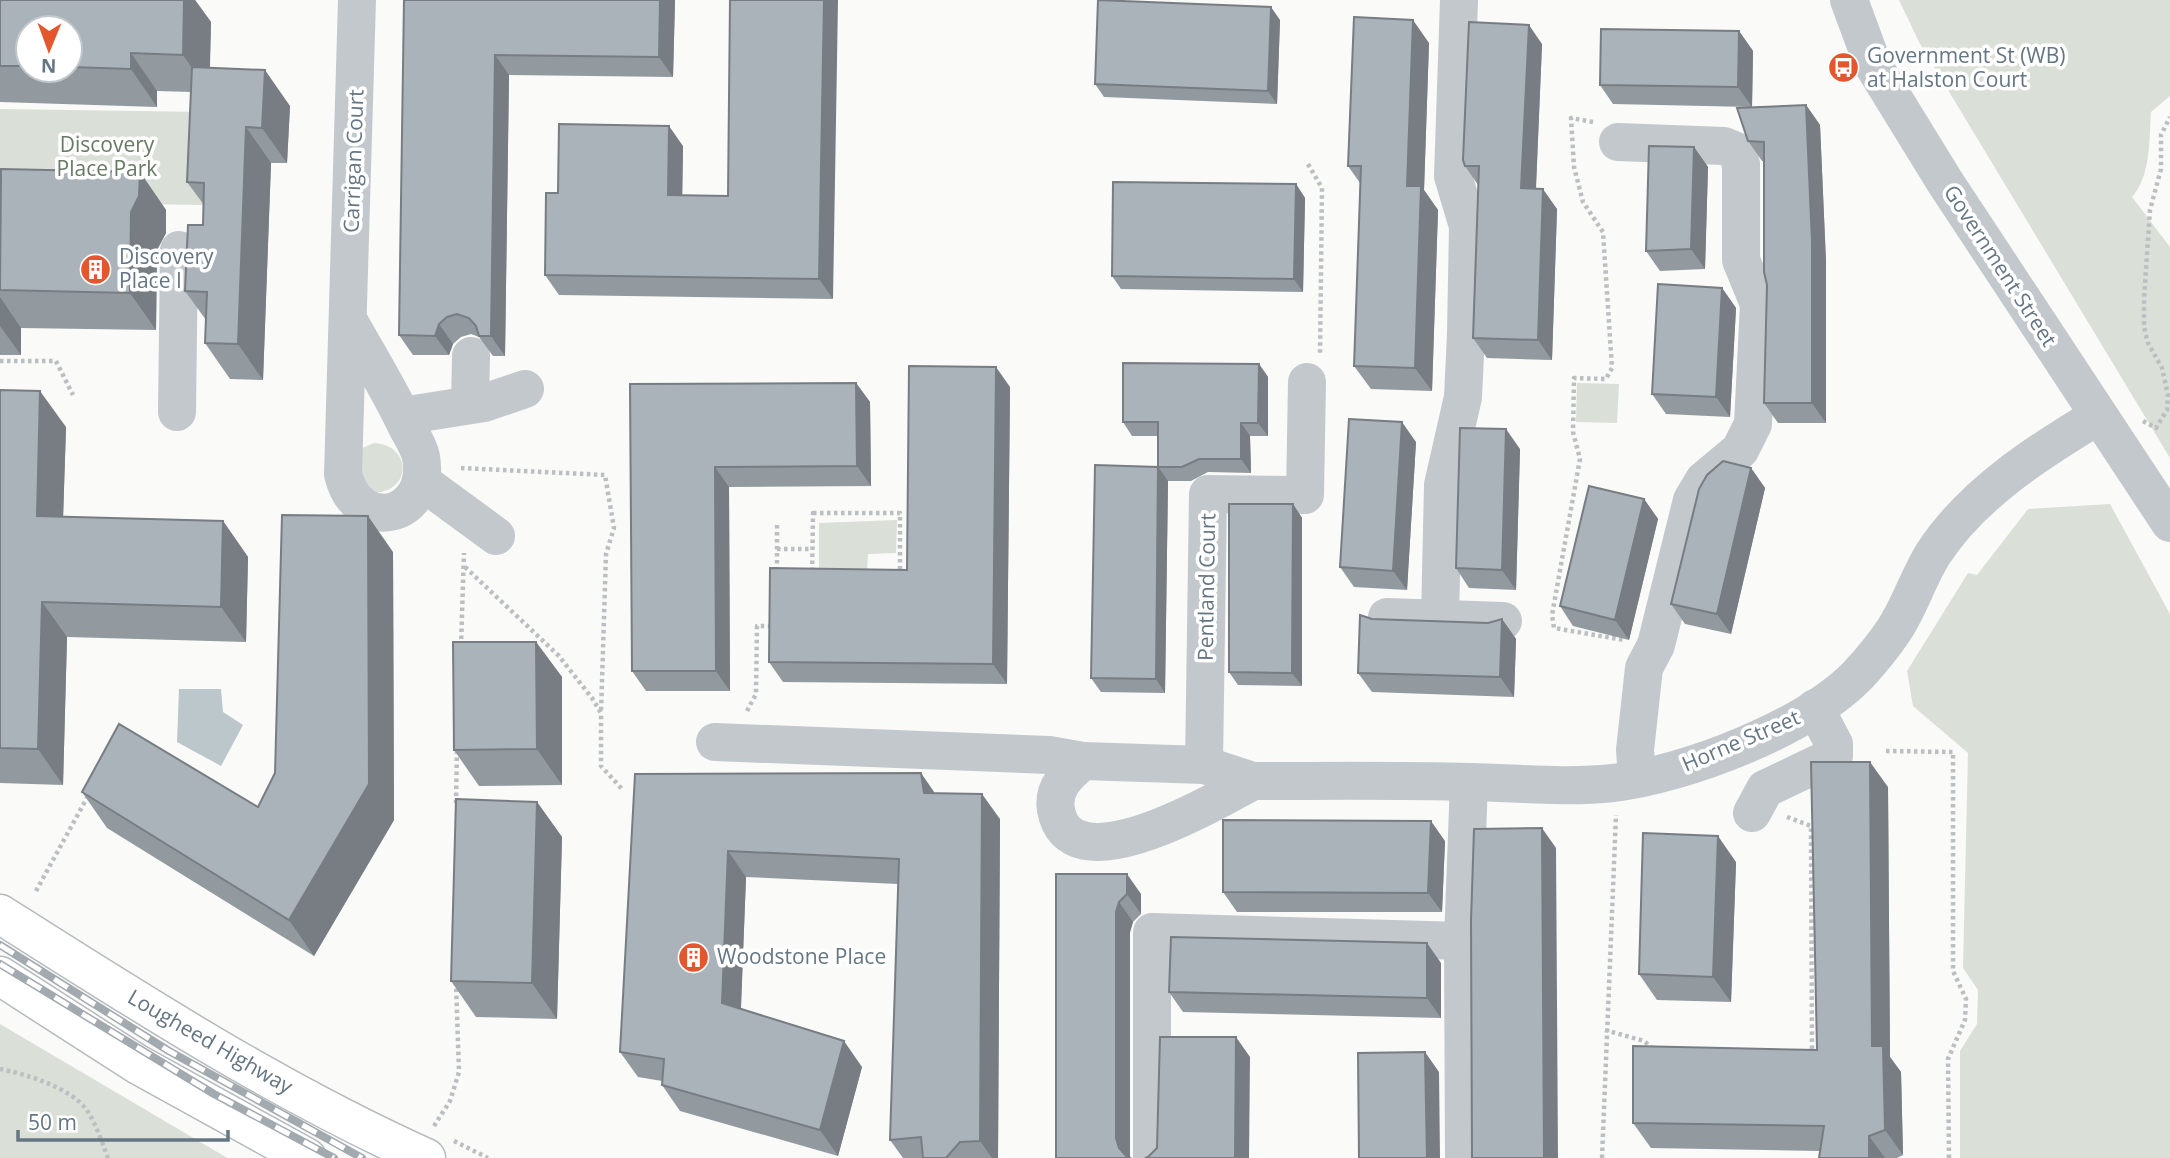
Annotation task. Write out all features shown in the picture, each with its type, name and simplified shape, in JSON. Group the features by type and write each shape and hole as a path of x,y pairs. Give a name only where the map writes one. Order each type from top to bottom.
{"main road":[{"name":"Lougheed Highway","path":"0,914 135,1000 278,1082 429,1144"},
{"path":"0,976 137,1065 307,1158"}],"street":[{"name":"Carrigan Court","path":"357,0 350,323 343,474 347,492 365,510 388,514 410,504 435,474"},
{"path":"1440,618 1443,485 1463,397 1466,334 1468,226 1453,176 1459,0"},
{"name":"Government Street","path":"1849,0 1873,65 1945,181 2170,523"},
{"path":"1618,142 1724,146 1736,151 1741,163 1741,260 1759,304 1751,431 1741,450 1704,480 1692,500 1656,645 1644,668 1635,750 1626,780"},
{"path":"177,412 179,250"},
{"path":"350,323 421,455 465,513 496,536"},
{"path":"470,404 471,356"},
{"name":"Pentland Court","path":"1204,765 1208,494 1305,495 1307,382"},
{"path":"402,416 470,404 525,388"},
{"name":"Horne Street","path":"1253,781 1136,838 1093,842 1071,835 1058,822 1055,803 1062,779 1083,761 1204,765 1253,781 1469,782 1576,786 1626,780 1711,757 1800,719 1857,676 1894,630 1933,554 1987,493 2054,442 2098,415"},
{"path":"1387,617 1503,621"},
{"path":"1754,810 1765,789 1834,757 1834,744 1815,708"},
{"path":"715,742 1049,755 1083,761"},
{"path":"1464,1158 1463,941 1469,782"},
{"path":"1152,1158 1152,933 1463,941"}],"path":[{"path":"2098,415 2129,414 2156,428 2167,410 2164,375 2144,327 2144,299 2150,210 2161,169 2161,135 2170,117"},
{"path":"1618,142 1597,123 1571,118 1574,167 1583,202 1603,232 1612,368 1606,379 1574,378 1573,432 1580,459 1552,615 1554,628 1656,645"},
{"path":"1307,382 1320,376 1322,188 1308,164"},
{"path":"0,361 56,361 73,395"},
{"path":"435,474 605,475 614,528 606,554 601,766 622,789"},
{"path":"461,648 465,513"},
{"path":"813,513 900,513 900,580 812,580 812,549 813,513"},
{"path":"777,525 777,585"},
{"path":"777,549 812,549"},
{"path":"464,566 559,656 601,713"},
{"path":"756,694 757,626 777,626 777,617"},
{"path":"456,809 457,743"},
{"path":"1886,751 1953,752 1953,971 1966,999 1965,1020 1948,1059 1949,1158"},
{"path":"1602,1158 1605,1030 1626,780"},
{"path":"36,891 91,791"},
{"path":"1754,810 1811,825 1812,1058 1800,1058"},
{"path":"429,1144 450,1101 459,1072 455,976"},
{"path":"1605,1030 1644,1041 1659,1053"},
{"path":"0,1069 26,1074 87,1109 108,1158"}],"green space":[{"path":"1899,0 2170,0 2170,96 2151,112 2146,168 2132,197 2170,247 2170,458 1919,42"},
{"name":"Discovery Place Park","path":"0,109 204,112 203,205 22,202 0,291"},
{"path":"1577,383 1619,384 1617,423 1576,422"},
{"path":"374,443 387,446 396,452 403,470 393,487 382,492 366,493 358,450"},
{"path":"2110,504 2170,614 2170,1158 1960,1158 1960,1051 1977,1024 1978,990 1963,968 1968,753 1913,706 1907,671 1968,573 1977,575 2028,509"},
{"path":"897,520 896,553 868,554 867,571 819,571 819,523"},
{"path":"0,1024 224,1156 227,1158 0,1158"}],"shaded area":[{"path":"179,689 221,689 223,712 243,725 221,766 177,742"}],"building":[{"path":"0,0 184,0 183,55 131,53 131,69 84,67 84,14 14,14 14,66 0,66"},
{"path":"404,0 660,0 659,57 495,55 491,336 479,336 476,326 469,318 457,314 447,317 439,324 435,336 399,335"},
{"path":"730,0 824,0 819,279 545,275 546,193 558,193 559,124 669,126 668,195 728,196"},
{"path":"1098,0 1271,7 1268,91 1095,84"},
{"path":"1354,17 1413,20 1407,186 1421,186 1415,368 1354,366 1361,166 1348,166"},
{"path":"1469,22 1529,25 1521,188 1543,189 1538,340 1473,338 1479,166 1465,166 1463,160"},
{"path":"1601,29 1739,31 1738,87 1600,85"},
{"path":"192,67 265,70 262,128 246,127 238,344 205,343 207,292 185,291 188,225 203,225 204,183 187,182"},
{"path":"1806,105 1812,242 1812,403 1764,403 1767,285 1764,272 1764,142 1748,141 1737,108"},
{"path":"1649,146 1694,147 1691,249 1646,251"},
{"path":"1,169 140,172 139,196 131,212 130,293 0,290"},
{"path":"1113,182 1296,184 1294,279 1112,276"},
{"path":"1658,284 1722,288 1716,397 1652,394"},
{"path":"1123,363 1259,364 1258,423 1241,423 1241,459 1199,459 1182,467 1158,467 1158,422 1123,422"},
{"path":"909,366 996,367 993,664 769,662 770,568 907,570"},
{"path":"856,383 857,466 715,467 716,671 632,671 630,384"},
{"path":"0,390 40,391 37,516 223,521 221,607 42,602 38,749 0,748"},
{"path":"1349,419 1402,422 1393,571 1340,567"},
{"path":"1460,428 1506,429 1502,570 1456,568"},
{"path":"1723,461 1751,468 1717,614 1671,604 1699,489 1707,475"},
{"path":"1095,465 1158,467 1156,679 1091,678"},
{"path":"1589,486 1644,499 1615,620 1560,606"},
{"path":"1229,504 1293,504 1292,673 1229,672"},
{"path":"282,515 368,516 369,784 289,920 82,792 119,724 258,807 275,773"},
{"path":"1360,615 1372,619 1488,623 1502,619 1500,677 1358,673"},
{"path":"453,642 536,642 537,749 454,750"},
{"path":"1811,762 1870,762 1872,1046 1883,1046 1885,1130 1869,1136 1869,1158 1819,1158 1824,1126 1633,1123 1633,1046 1817,1050"},
{"name":"Woodstone Place","path":"921,773 924,793 982,794 980,1141 960,1142 946,1158 923,1158 921,1137 890,1140 899,859 728,851 722,1003 844,1041 820,1130 662,1085 664,1059 620,1052 635,774"},
{"path":"456,799 537,802 532,983 451,981"},
{"path":"1223,820 1431,821 1428,893 1223,892"},
{"path":"1542,828 1544,1158 1472,1158 1471,921 1474,829"},
{"path":"1643,833 1718,836 1713,977 1639,974"},
{"path":"1056,874 1127,874 1127,894 1119,902 1116,912 1116,1138 1119,1148 1131,1158 1056,1158"},
{"path":"1171,937 1427,943 1427,998 1169,992"},
{"path":"1160,1037 1236,1037 1235,1158 1145,1158 1157,1148"},
{"path":"1425,1052 1427,1158 1359,1158 1358,1053"}],"railway":[{"path":"0,945 169,1051 362,1158"},
{"path":"0,964 214,1094 334,1158"}],"place":[{"name":"Government St (WB) at Halston Court","path":"1844,68"},
{"name":"Discovery Place I","path":"96,269"},
{"name":"Woodstone Place","path":"694,957"}]}
